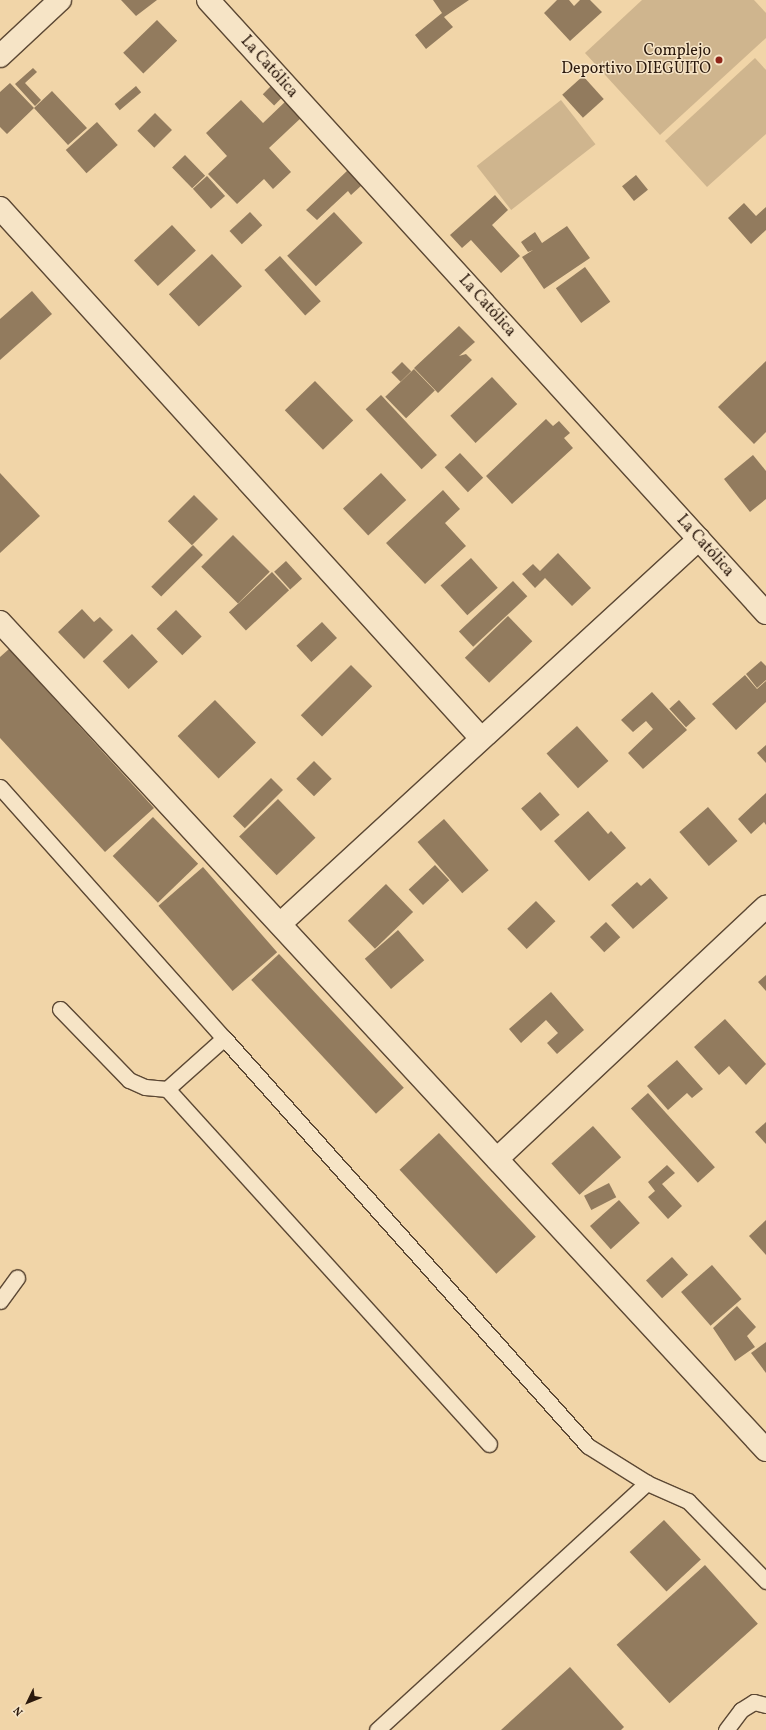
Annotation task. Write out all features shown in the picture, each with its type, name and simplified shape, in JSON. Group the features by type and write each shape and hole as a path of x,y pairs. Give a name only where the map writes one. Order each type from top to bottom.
{"street":[{"path":"0,56 60,0"},
{"name":"La Católica","path":"208,0 766,613"},
{"path":"0,208 480,736"},
{"path":"280,924 480,736 699,539"},
{"path":"0,622 766,1450"},
{"path":"497,1159 766,906"}],"lane":[{"path":"0,788 588,1446 647,1483 688,1501 766,1580"},
{"path":"60,1008 129,1080 145,1087 167,1089 489,1444"},
{"path":"167,1089 224,1038"},
{"path":"0,1301 17,1278"},
{"path":"377,1730 647,1483"},
{"path":"726,1730 741,1710 754,1702 766,1705"}],"shaded area":[{"path":"642,0 754,0 766,13 766,38 660,135 585,53"},
{"path":"755,58 766,70 766,134 707,187 665,141"},
{"path":"561,100 595,144 511,210 477,166"}],"building":[{"path":"121,0 157,0 136,16"},
{"path":"433,0 469,0 444,17 453,27 426,49 415,35 442,13"},
{"path":"557,0 569,0 574,6 580,0 590,0 602,12 570,41 544,13"},
{"path":"157,20 177,41 143,74 123,53"},
{"path":"33,68 37,72 25,83 41,100 35,106 15,84"},
{"path":"583,76 604,99 583,118 562,95"},
{"path":"10,83 34,108 7,134 0,127 0,92"},
{"path":"272,85 283,96 274,106 263,94"},
{"path":"136,86 141,92 120,110 115,104"},
{"path":"52,91 87,128 68,145 34,108"},
{"path":"241,100 263,123 287,100 303,116 269,148 291,172 273,189 264,179 237,204 208,174 227,156 206,133"},
{"path":"155,113 172,130 154,148 137,131"},
{"path":"97,122 118,145 87,173 66,150"},
{"path":"185,155 205,176 192,188 172,168"},
{"path":"348,170 362,185 351,195 348,191 317,220 306,210"},
{"path":"636,175 648,190 634,201 622,186"},
{"path":"207,176 225,196 211,209 193,189"},
{"path":"495,195 508,210 492,225 520,256 501,273 471,240 462,248 450,235"},
{"path":"744,203 756,216 766,207 766,230 751,244 728,218"},
{"path":"250,212 262,225 242,244 230,231"},
{"path":"334,212 363,243 316,286 287,256"},
{"path":"172,225 196,251 158,286 134,260"},
{"path":"567,226 590,258 544,289 522,257 533,250 528,252 521,242 535,232 542,243"},
{"path":"212,254 242,286 199,326 169,294"},
{"path":"280,256 321,301 305,315 264,270"},
{"path":"585,267 610,302 581,323 556,288"},
{"path":"32,291 52,314 0,360 0,319"},
{"path":"459,326 475,342 459,356 466,354 472,360 438,393 414,368"},
{"path":"766,361 766,432 754,444 718,407"},
{"path":"402,362 411,371 401,382 391,373"},
{"path":"414,369 435,391 406,418 385,397"},
{"path":"492,377 517,404 476,443 450,416"},
{"path":"315,381 353,421 323,450 285,410"},
{"path":"381,395 437,455 422,469 366,409"},
{"path":"546,419 553,426 559,421 570,433 564,438 573,448 512,504 486,476"},
{"path":"460,453 483,478 468,492 445,467"},
{"path":"753,455 766,471 766,499 750,512 724,479"},
{"path":"0,473 40,516 0,553"},
{"path":"381,473 406,500 368,536 343,508"},
{"path":"443,490 460,509 445,523 466,546 425,584 386,543"},
{"path":"194,495 218,519 192,545 168,521"},
{"path":"233,535 270,572 238,604 201,567"},
{"path":"193,545 203,555 161,597 151,587"},
{"path":"558,553 591,588 572,606 545,578 535,588 522,574 533,564 540,571"},
{"path":"471,558 498,588 467,615 441,585"},
{"path":"286,561 302,579 290,590 274,572"},
{"path":"272,572 289,590 246,631 229,612"},
{"path":"513,581 527,596 473,647 459,631"},
{"path":"82,609 94,622 100,617 113,630 84,659 58,632"},
{"path":"176,610 202,637 182,655 157,629"},
{"path":"508,616 532,641 489,683 465,658"},
{"path":"322,622 337,638 311,662 296,646"},
{"path":"132,634 158,662 129,689 103,661"},
{"path":"9,649 154,808 105,852 0,738 0,657"},
{"path":"761,661 766,666 766,680 757,688 746,674"},
{"path":"351,665 372,686 322,736 301,715"},
{"path":"745,675 757,689 766,681 766,702 736,730 712,704"},
{"path":"652,692 687,730 643,769 628,753 653,729 646,721 633,732 621,720"},
{"path":"215,700 256,742 219,779 178,736"},
{"path":"679,700 696,719 686,727 669,709"},
{"path":"577,726 608,761 578,788 547,753"},
{"path":"766,745 766,763 757,753"},
{"path":"314,761 332,779 314,796 296,779"},
{"path":"271,778 283,790 245,828 233,816"},
{"path":"540,792 560,815 541,831 521,808"},
{"path":"766,793 766,825 764,822 751,834 738,819"},
{"path":"278,799 316,838 277,875 239,837"},
{"path":"708,807 738,841 709,866 679,832"},
{"path":"588,811 608,834 611,831 626,848 589,881 554,841"},
{"path":"153,817 198,864 158,903 113,856"},
{"path":"444,819 489,870 462,893 418,842"},
{"path":"435,865 449,880 423,905 409,890"},
{"path":"203,867 277,952 233,991 158,906"},
{"path":"650,878 668,898 633,929 611,905 637,882 641,886"},
{"path":"386,884 413,912 375,949 348,921"},
{"path":"536,901 555,921 527,949 507,929"},
{"path":"606,922 620,937 604,952 590,937"},
{"path":"398,930 424,960 391,989 365,959"},
{"path":"279,954 404,1088 376,1114 251,980"},
{"path":"766,975 766,991 758,982"},
{"path":"551,992 584,1030 557,1054 547,1043 558,1033 546,1020 521,1043 509,1029"},
{"path":"725,1019 766,1064 746,1085 729,1066 719,1075 694,1047"},
{"path":"677,1060 703,1089 692,1098 687,1093 668,1110 647,1086"},
{"path":"648,1093 715,1167 698,1183 631,1108"},
{"path":"766,1122 766,1144 755,1132"},
{"path":"593,1126 621,1157 579,1195 551,1163"},
{"path":"439,1133 536,1237 496,1274 400,1170"},
{"path":"667,1165 675,1173 662,1184 682,1206 668,1219 648,1197 655,1191 648,1182"},
{"path":"609,1183 616,1197 591,1210 584,1196"},
{"path":"619,1200 640,1223 611,1249 590,1226"},
{"path":"766,1220 766,1255 749,1236"},
{"path":"672,1257 688,1275 662,1298 646,1280"},
{"path":"712,1265 742,1299 711,1326 681,1292"},
{"path":"737,1306 756,1327 747,1336 755,1347 735,1361 713,1328"},
{"path":"766,1342 766,1373 751,1353"},
{"path":"664,1520 701,1559 666,1592 630,1552"},
{"path":"705,1565 758,1624 669,1703 617,1645"},
{"path":"570,1667 624,1727 621,1730 501,1730"}],"place":[{"name":"Complejo Deportivo DIEGUITO","path":"719,60"}]}
